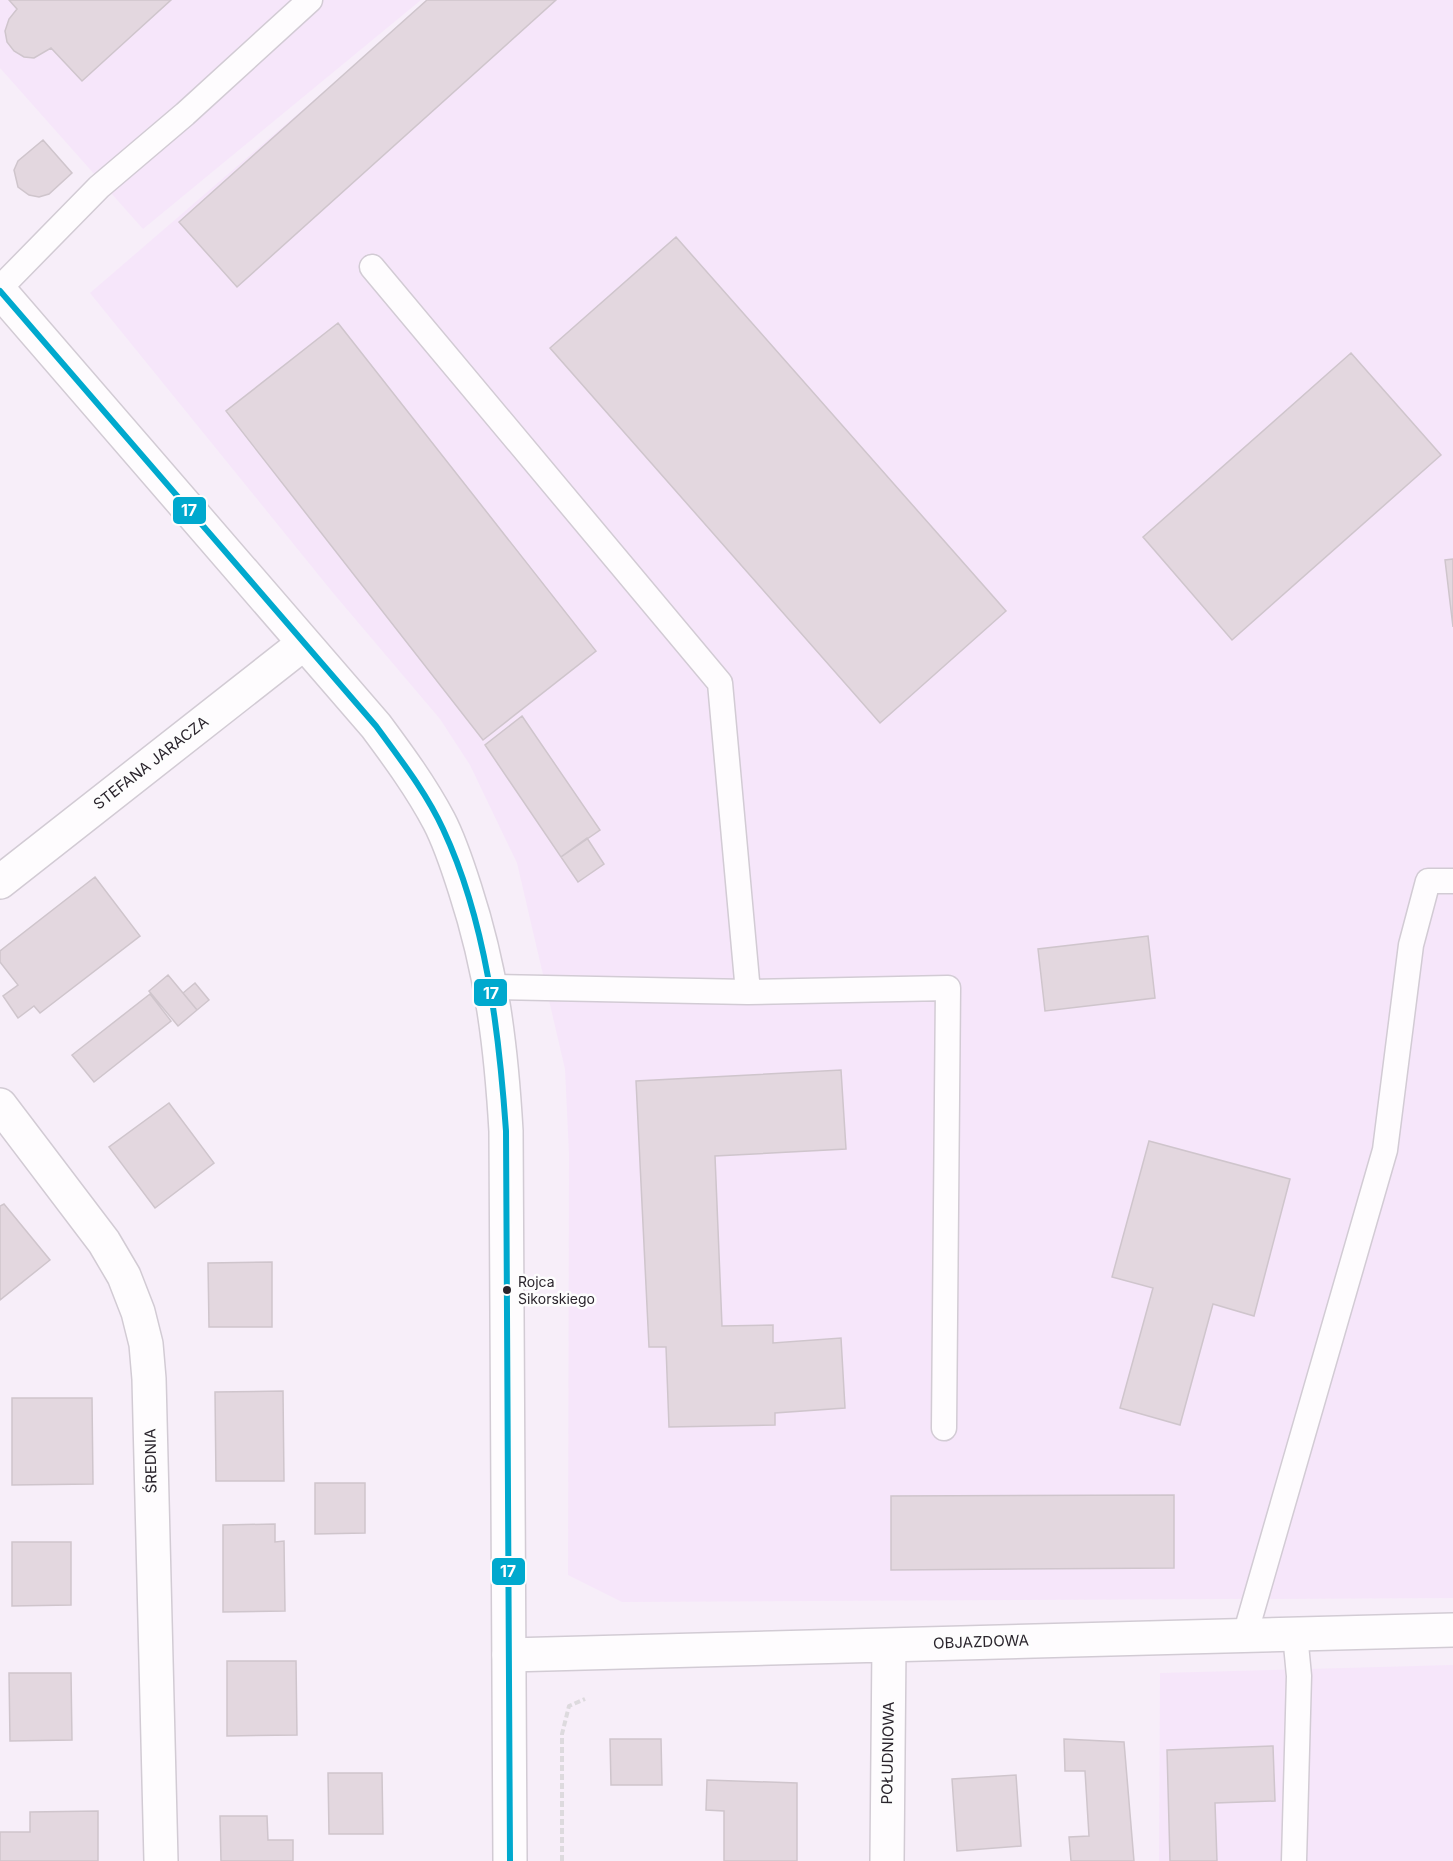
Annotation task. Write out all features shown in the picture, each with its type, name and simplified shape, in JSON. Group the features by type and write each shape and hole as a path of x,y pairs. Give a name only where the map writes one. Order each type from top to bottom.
{"street":[{"path":"0,289 303,644 376,726 412,774 440,823 475,920 492,987 502,1061 506,1131 510,1861"},
{"name":"STEFANA JARACZA","path":"0,882 303,644"},
{"name":"ŚREDNIA","path":"0,1105 104,1242 124,1276 138,1312 146,1344 149,1378 161,1861"},
{"name":"OBJAZDOWA","path":"509,1655 1453,1630"},
{"name":"POŁUDNIOWA","path":"886,1861 889,1645"}],"lane":[{"path":"0,289 99,187 185,114 310,0"},
{"path":"372,267 720,683 748,992"},
{"path":"1245,1635 1384,1150 1411,945 1428,881 1453,880"},
{"path":"492,987 748,992 948,988 944,1428"},
{"path":"1294,1634 1299,1676 1294,1861"}],"path":[{"path":"562,1861 562,1734 569,1706 588,1697"}],"shaded area":[{"path":"0,0 421,0 143,229 0,68"},
{"path":"430,0 1453,0 1453,1598 622,1602 568,1575 569,1154 565,1069 517,863 470,765 440,719 334,594 90,293"},
{"path":"1453,1665 1453,1861 1159,1861 1160,1673"}],"building":[{"path":"9,0 171,0 82,81 51,48 34,58 24,57 14,51 7,42 5,31 9,19 17,9"},
{"path":"427,0 556,0 237,287 179,222"},
{"path":"43,140 72,173 49,194 39,197 29,195 18,187 14,170 18,161"},
{"path":"676,237 1006,611 880,723 550,348"},
{"path":"338,323 596,651 483,740 226,411"},
{"path":"1351,353 1441,455 1232,640 1143,537"},
{"path":"1453,559 1453,627 1445,560"},
{"path":"522,716 600,830 561,857 485,745"},
{"path":"587,838 604,864 578,882 561,857"},
{"path":"95,877 140,936 40,1013 34,1006 18,1018 3,996 18,985 0,962 0,951"},
{"path":"1148,936 1155,998 1045,1011 1038,949"},
{"path":"168,975 197,1010 178,1026 149,991"},
{"path":"195,983 209,1000 197,1010 183,993"},
{"path":"150,994 171,1021 94,1082 72,1055"},
{"path":"841,1070 846,1149 715,1156 722,1326 773,1325 773,1343 841,1338 845,1408 775,1413 775,1425 669,1427 666,1347 649,1347 636,1081"},
{"path":"169,1103 214,1163 155,1208 109,1147"},
{"path":"1149,1141 1290,1179 1254,1316 1213,1304 1180,1425 1120,1408 1153,1288 1112,1277"},
{"path":"4,1204 50,1260 0,1300 0,1206"},
{"path":"272,1262 272,1327 209,1327 208,1263"},
{"path":"283,1391 284,1481 216,1481 215,1392"},
{"path":"12,1398 92,1398 93,1484 12,1485"},
{"path":"315,1483 365,1483 365,1533 315,1534"},
{"path":"1174,1495 1174,1568 891,1570 891,1496"},
{"path":"275,1524 275,1542 284,1541 285,1611 223,1612 223,1525"},
{"path":"12,1542 71,1542 71,1605 12,1606"},
{"path":"227,1661 296,1661 297,1735 227,1736"},
{"path":"9,1673 71,1673 72,1740 10,1741"},
{"path":"610,1739 661,1739 662,1785 611,1785"},
{"path":"1064,1739 1124,1742 1134,1861 1071,1861 1069,1837 1089,1836 1085,1771 1065,1771"},
{"path":"1273,1746 1275,1801 1215,1803 1217,1861 1170,1861 1167,1750"},
{"path":"328,1773 382,1773 383,1834 329,1834"},
{"path":"1016,1775 1021,1846 957,1851 952,1779"},
{"path":"707,1780 797,1783 797,1861 724,1861 724,1811 706,1810"},
{"path":"98,1811 98,1861 0,1861 0,1832 30,1832 30,1812"},
{"path":"220,1816 267,1816 268,1840 293,1840 293,1861 221,1861"}],"transit line":[{"name":"17","path":"0,291 376,726 429,802 458,864 470,901 488,977 499,1055 506,1131 510,1861"}],"place":[{"name":"Rojca Sikorskiego","path":"507,1290"}]}
